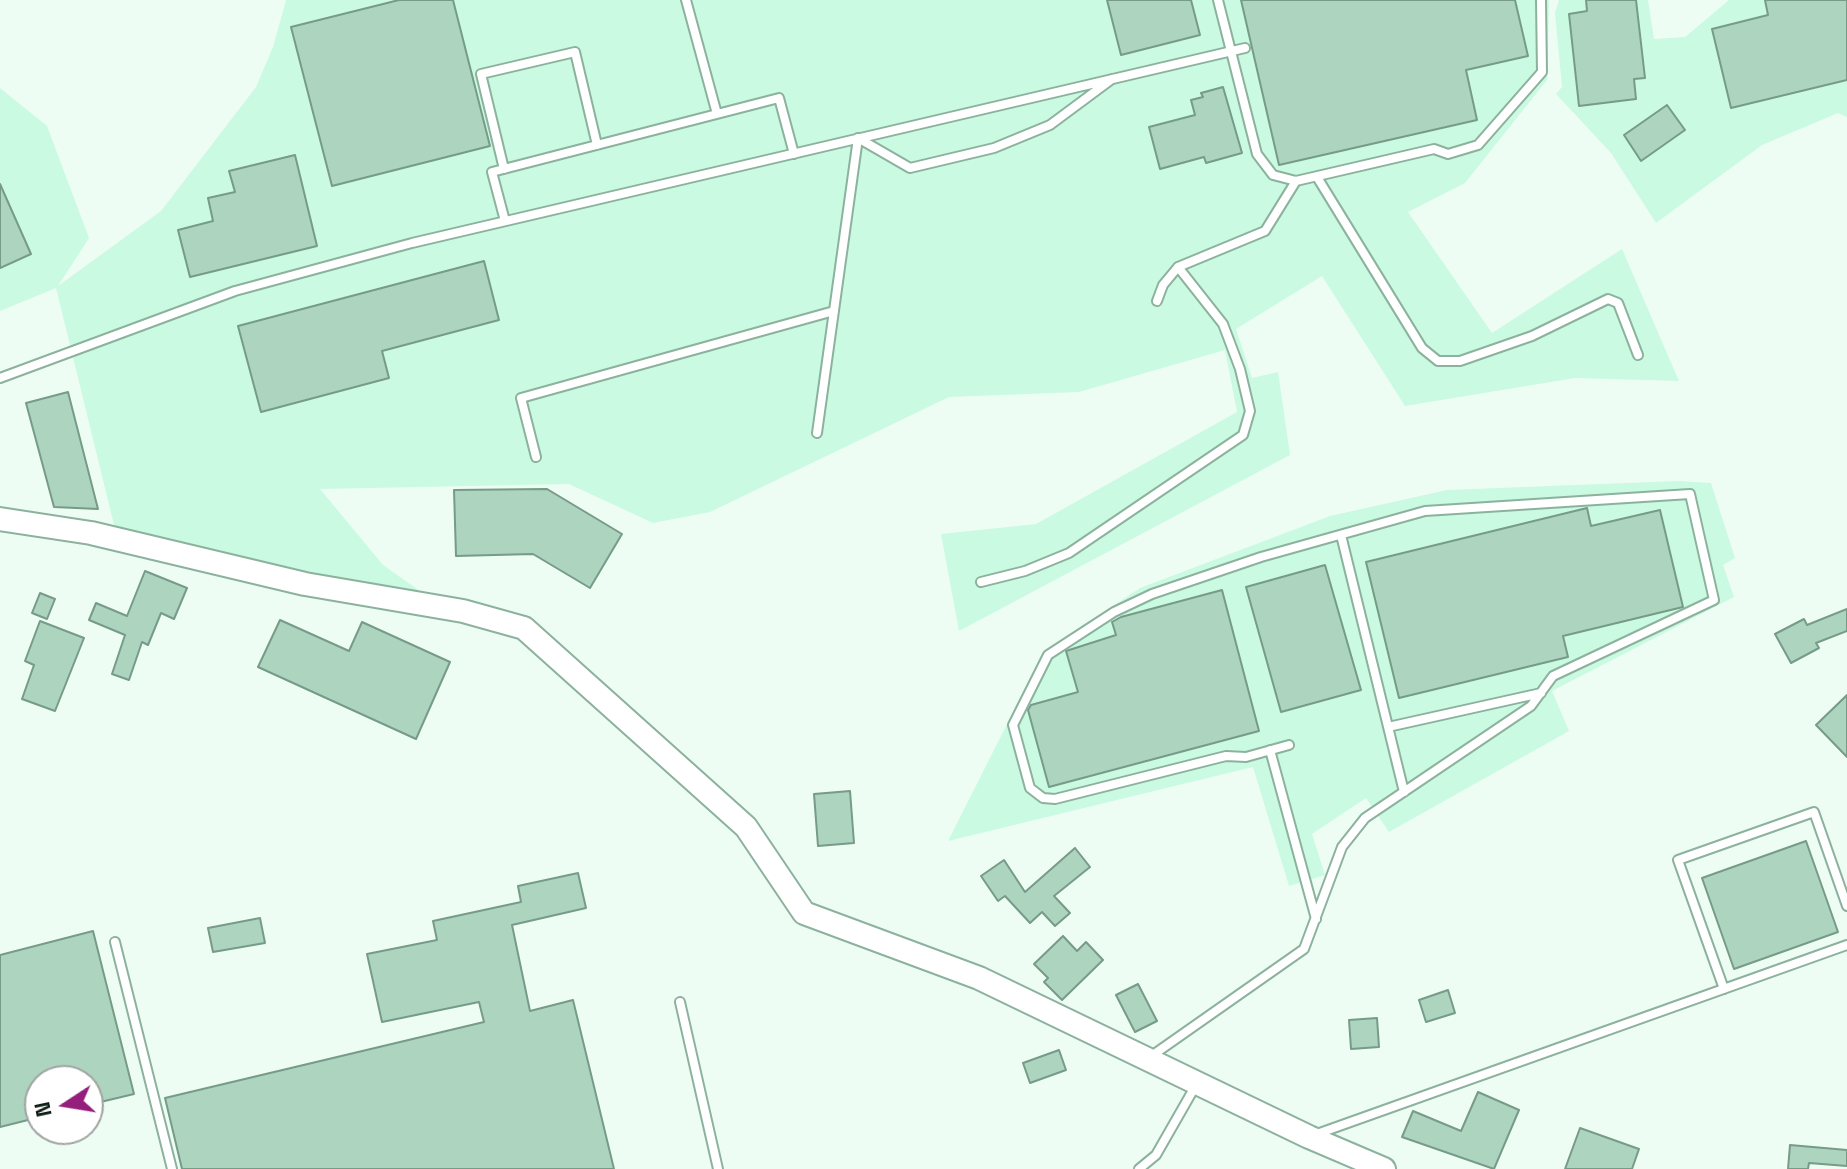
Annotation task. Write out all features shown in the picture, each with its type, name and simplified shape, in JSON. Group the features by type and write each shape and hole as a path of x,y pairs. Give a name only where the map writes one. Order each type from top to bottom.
{"street":[{"path":"0,519 91,533 305,584 463,611 524,628 746,827 804,913 979,978 1149,1057 1309,1137 1384,1169"}],"lane":[{"path":"686,0 717,114"},
{"path":"1218,0 1257,154 1273,175 1296,181 1434,149 1448,154 1478,145 1542,72 1541,0"},
{"path":"0,378 235,291 505,221 1245,48"},
{"path":"504,169 481,74 575,52 597,145"},
{"path":"858,138 910,168 994,148 1050,125 1116,76"},
{"path":"505,221 492,172 779,98 794,154"},
{"path":"817,433 858,138"},
{"path":"1317,177 1422,348 1438,361 1460,361 1532,336 1608,299 1618,303 1638,355"},
{"path":"1157,301 1163,285 1178,267 1265,231 1296,181"},
{"path":"981,582 1025,571 1069,553 1243,435 1250,411 1240,369 1223,324 1178,267"},
{"path":"536,457 521,398 834,311"},
{"path":"1149,1057 1304,949 1342,847 1365,818 1531,706 1553,676 1714,600 1690,494 1425,511 1261,557 1152,594 1114,612 1048,655 1013,725 1030,788 1043,798 1055,799 1226,756 1246,757 1289,745"},
{"path":"1341,535 1404,792"},
{"path":"1388,727 1541,693"},
{"path":"1270,750 1316,919"},
{"path":"1724,989 1678,860 1814,812 1847,906"},
{"path":"115,942 172,1169"},
{"path":"1309,1137 1847,945"},
{"path":"680,1002 718,1169"},
{"path":"1139,1169 1156,1155 1198,1081"}],"shaded area":[{"path":"286,0 1549,0 1547,80 1465,183 1408,212 1492,333 1622,249 1679,381 1575,378 1405,406 1322,276 1236,329 1252,378 1278,372 1290,455 959,631 941,534 1036,524 1237,412 1225,350 1079,392 949,397 710,512 653,523 569,484 320,489 383,565 430,598 324,578 115,529 56,288 0,311 0,88 47,126 89,238 58,286 161,211 256,87 273,47"},
{"path":"1559,0 1648,0 1654,39 1685,37 1729,0 1847,0 1847,117 1838,113 1762,145 1656,223 1611,153 1556,94 1562,87 1555,13"},
{"path":"1678,481 1711,483 1735,558 1723,565 1734,597 1552,691 1569,731 1389,832 1366,798 1312,834 1325,875 1289,886 1253,767 948,841 1043,653 1140,588 1330,516 1447,490"}],"building":[{"path":"399,0 453,0 490,146 332,186 291,27"},
{"path":"1107,0 1191,0 1200,35 1121,55"},
{"path":"1241,0 1515,0 1528,56 1466,70 1477,120 1279,165"},
{"path":"1586,0 1636,0 1645,78 1634,79 1636,99 1579,106 1569,14 1587,11"},
{"path":"1765,0 1847,0 1847,80 1731,108 1712,29 1768,15"},
{"path":"1223,87 1242,153 1206,163 1204,157 1160,169 1149,127 1195,115 1191,100 1203,97 1201,93"},
{"path":"1667,105 1685,130 1641,161 1624,135"},
{"path":"295,155 317,246 190,277 178,230 213,221 208,198 235,192 229,171"},
{"path":"0,184 31,254 0,268"},
{"path":"484,261 499,320 382,351 389,378 261,412 238,326"},
{"path":"68,392 98,509 54,507 26,403"},
{"path":"547,489 622,534 590,588 533,554 456,556 454,490"},
{"path":"1587,508 1591,526 1660,510 1683,607 1563,636 1568,657 1399,698 1366,562"},
{"path":"1325,565 1361,690 1281,712 1246,587"},
{"path":"145,571 187,588 174,619 161,613 148,645 142,642 129,680 112,674 125,635 89,620 96,603 127,616"},
{"path":"1222,590 1259,731 1049,787 1028,710 1031,705 1078,692 1066,651 1116,635 1112,622 1121,617"},
{"path":"40,593 55,599 47,619 32,613"},
{"path":"1847,609 1847,631 1816,643 1819,648 1791,663 1775,634 1804,619 1807,625"},
{"path":"280,620 349,651 362,622 450,662 416,739 258,667"},
{"path":"40,621 84,638 55,711 22,699 34,665 25,661"},
{"path":"1847,695 1847,757 1816,725"},
{"path":"850,791 854,843 818,846 814,794"},
{"path":"1806,841 1838,932 1734,969 1702,878"},
{"path":"1075,848 1090,867 1054,896 1070,913 1055,926 1042,912 1030,923 1005,896 998,901 981,876 1004,860 1025,892"},
{"path":"578,873 586,908 512,925 530,1011 573,1000 614,1169 182,1169 165,1098 484,1022 479,1002 382,1022 367,954 437,940 433,921 521,902 518,886"},
{"path":"260,918 265,943 213,952 208,928"},
{"path":"93,931 134,1094 104,1101 104,1065 24,1065 24,1121 0,1127 0,955"},
{"path":"1063,936 1077,951 1086,942 1103,960 1062,1000 1044,982 1048,978 1034,964"},
{"path":"1138,984 1157,1021 1135,1032 1116,995"},
{"path":"1448,990 1455,1013 1426,1022 1419,1000"},
{"path":"1377,1018 1379,1047 1351,1049 1349,1020"},
{"path":"1059,1050 1066,1070 1030,1083 1023,1063"},
{"path":"1478,1092 1519,1110 1494,1169 1402,1137 1413,1111 1461,1131"},
{"path":"1580,1128 1639,1149 1632,1169 1565,1169"},
{"path":"1790,1145 1847,1150 1847,1166 1809,1163 1808,1169 1788,1169"}]}
